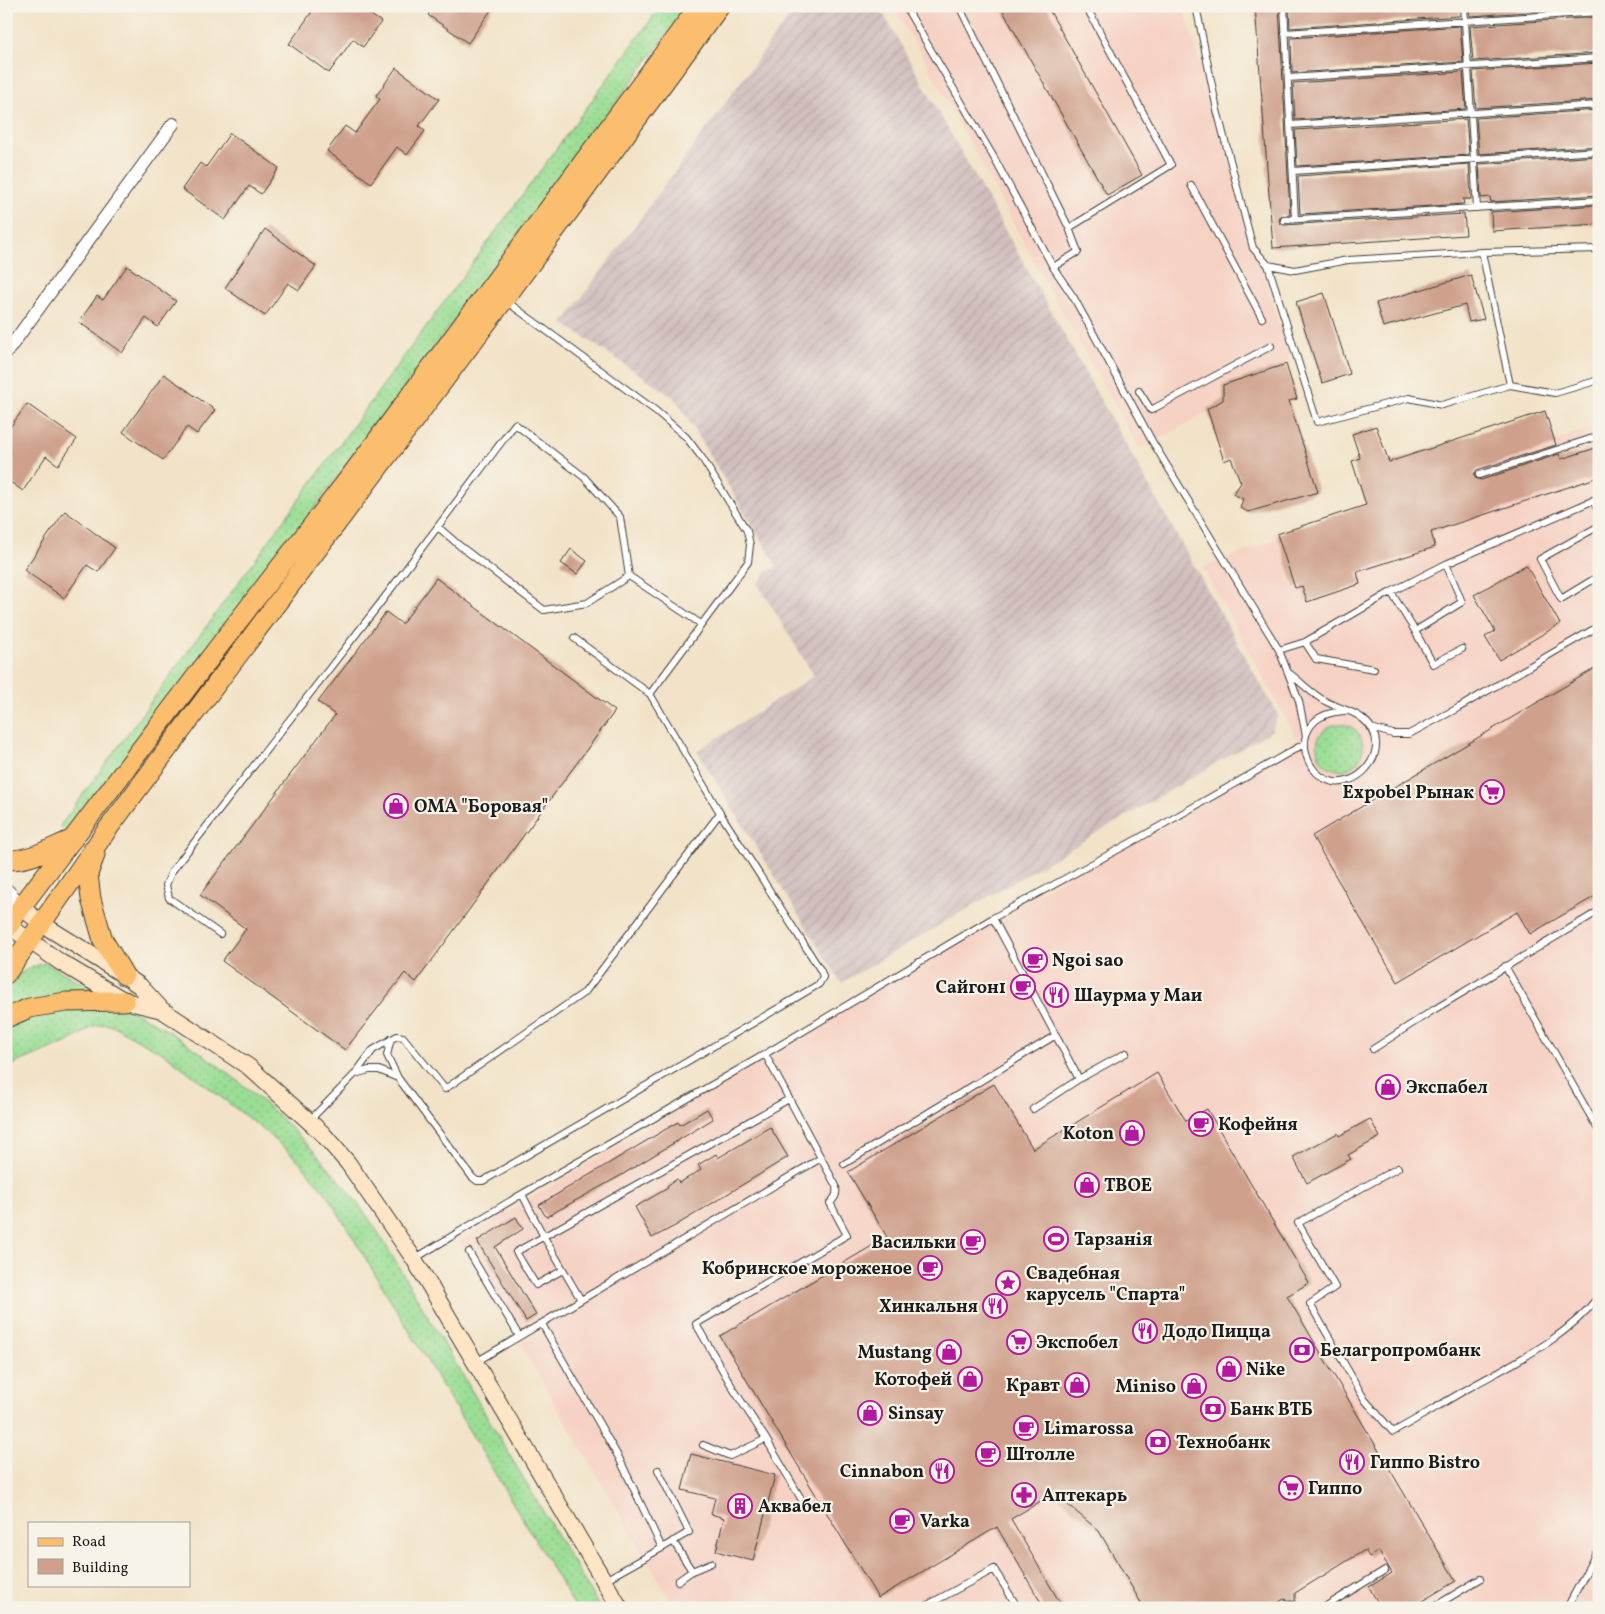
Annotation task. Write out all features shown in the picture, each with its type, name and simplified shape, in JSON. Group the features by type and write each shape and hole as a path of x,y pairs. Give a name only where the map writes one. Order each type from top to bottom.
{"main road":[{"path":"6,974 107,830 497,294 699,6"},
{"path":"125,1001 60,962 7,926 349,478 497,294 720,6"},
{"path":"107,830 88,874 91,899 103,940 124,975"},
{"path":"6,860 37,855 74,839"},
{"path":"22,907 42,924 140,986 162,1010 249,1068 322,1133 348,1164 400,1236 620,1608"},
{"path":"6,1018 28,1008 66,1002 125,1001 162,1010"}],"street":[{"path":"6,353 174,124"},
{"path":"6,891 22,907"}],"lane":[{"path":"905,6 993,156 1053,267 1074,298 1152,441 1279,650 1298,701 1306,736"},
{"path":"959,6 1069,228 1078,252 1053,267"},
{"path":"1069,228 1171,165 1086,6"},
{"path":"1196,6 1217,110 1253,248 1268,265 1317,422 1409,398 1442,405 1510,385 1555,393 1599,380"},
{"path":"1284,6 1295,219"},
{"path":"1464,6 1477,208"},
{"path":"1285,33 1599,12"},
{"path":"1288,78 1599,58"},
{"path":"1290,125 1599,105"},
{"path":"1293,171 1599,151"},
{"path":"1191,185 1262,318"},
{"path":"1284,220 1599,200"},
{"path":"1268,265 1296,270 1348,260 1482,252 1599,249"},
{"path":"1482,252 1510,385"},
{"path":"497,294 656,411 686,437 702,458 747,531 750,545 748,562 650,694"},
{"path":"1139,390 1151,410 1271,346"},
{"path":"220,934 169,898 166,885 172,871 438,527 515,424 584,477 620,517 629,576 701,624"},
{"path":"1478,475 1599,436"},
{"path":"1279,650 1305,642 1391,592 1446,564 1596,499 1599,513"},
{"path":"1599,526 1540,559 1561,599 1599,576"},
{"path":"438,527 544,610 587,603 629,576"},
{"path":"1415,631 1462,602 1446,564"},
{"path":"1391,592 1434,664 1462,649"},
{"path":"1371,728 1392,734 1409,734 1458,708 1599,626"},
{"path":"391,1039 387,1055 398,1078 472,1177 477,1181 483,1181 818,984 822,977 821,970 720,814 650,694 574,638"},
{"path":"1305,642 1316,659 1374,669"},
{"path":"1288,672 1324,700 1355,714 1371,728 1376,741 1376,752 1370,765 1360,776 1346,782 1322,777 1313,770 1306,758 1304,744 1306,736 1315,721 1334,711 1345,711"},
{"path":"414,1259 993,918 1141,837 1304,744"},
{"path":"310,1121 354,1074 373,1050 397,1036 403,1037 445,1089 585,992 720,814"},
{"path":"1373,1049 1505,966 1599,911"},
{"path":"993,918 1079,1079"},
{"path":"1505,966 1599,1131"},
{"path":"844,1164 1056,1035"},
{"path":"1032,1109 1079,1079 1126,1053"},
{"path":"765,1054 836,1186 835,1198 830,1203 847,1235 696,1324 803,1502"},
{"path":"354,1074 369,1070 379,1070 398,1078"},
{"path":"563,1270 536,1285 516,1252 789,1099"},
{"path":"476,1362 821,1158"},
{"path":"1398,1168 1298,1223 1334,1287 1310,1304 1365,1400 1393,1432 1536,1352 1566,1329 1599,1296"},
{"path":"522,1194 544,1237 581,1300"},
{"path":"469,1252 519,1336"},
{"path":"542,1324 619,1458 662,1548"},
{"path":"703,1445 730,1456 766,1439"},
{"path":"604,1581 690,1532 658,1470"},
{"path":"673,1541 692,1571"},
{"path":"1567,1608 1599,1548"},
{"path":"678,1581 692,1571 711,1563"},
{"path":"922,1608 994,1569 1018,1608"},
{"path":"1322,1608 1386,1570"},
{"path":"1432,1608 1480,1579"}],"shaded area":[{"path":"797,6 879,6 1278,715 1271,731 841,983 697,751 814,676 758,584 766,573 777,566 675,398 563,323"},
{"path":"892,6 1183,6 1291,364 1188,424 1139,448 1028,251 922,55"},
{"path":"1599,426 1599,1605 1597,1608 675,1608 460,1241 850,1005 1297,739 1203,568 1412,484 1432,488 1570,435"}],"green space":[{"path":"661,6 688,6 70,836 60,826"},
{"path":"1335,724 1345,724 1359,734 1363,747 1359,760 1353,766 1345,770 1335,770 1321,760 1317,752 1317,742 1327,728"},
{"path":"46,963 168,1031 224,1070 276,1114 324,1163 367,1216 381,1237 600,1608 576,1608 328,1196 299,1161 260,1127 166,1055 115,1027 105,1024 94,1026 68,1042 6,1067 6,986 24,971"}],"building":[{"path":"316,6 359,6 381,22 363,47 353,39 329,73 289,44"},
{"path":"434,6 494,6 468,43 428,15"},
{"path":"1000,6 1047,6 1142,175 1107,195"},
{"path":"1255,6 1279,6 1290,215 1281,216 1280,223 1284,225 1464,214 1466,235 1273,248"},
{"path":"1289,6 1459,6 1460,16 1290,28"},
{"path":"1469,6 1599,6 1599,7 1470,16"},
{"path":"1599,17 1599,53 1473,61 1470,26"},
{"path":"1460,26 1463,62 1292,73 1291,38"},
{"path":"1599,63 1599,100 1476,108 1473,71"},
{"path":"396,68 439,99 419,126 425,131 407,155 397,147 371,183 327,151 345,126 355,133 380,99 376,96"},
{"path":"1463,72 1466,109 1295,120 1293,83"},
{"path":"1599,110 1599,146 1479,154 1476,118"},
{"path":"1466,119 1469,155 1297,166 1295,130"},
{"path":"230,133 279,168 261,194 249,186 225,220 182,189 200,163 206,167"},
{"path":"1599,156 1599,195 1491,202 1490,197 1481,198 1479,164"},
{"path":"1469,164 1471,199 1463,199 1464,204 1300,214 1298,176"},
{"path":"1599,205 1599,224 1492,231 1491,212"},
{"path":"265,229 316,266 299,290 288,283 265,316 225,288"},
{"path":"127,266 176,301 158,327 146,318 122,353 79,322 97,296 103,300"},
{"path":"1471,275 1484,319 1469,322 1465,305 1383,327 1376,303"},
{"path":"1324,293 1350,374 1322,383 1296,302"},
{"path":"1286,364 1297,399 1289,401 1318,492 1248,512 1240,508 1243,499 1233,494 1241,483 1231,458 1224,461 1207,409 1223,400 1223,385"},
{"path":"164,374 215,410 197,434 187,427 163,460 123,432"},
{"path":"27,404 77,439 58,465 46,456 23,491 6,479 6,433"},
{"path":"1545,411 1556,445 1477,470 1474,474 1475,478 1481,480 1559,454 1561,459 1599,447 1599,477 1431,532 1435,547 1357,572 1360,584 1307,602 1302,586 1295,588 1277,534 1366,505 1352,461 1360,458 1352,434 1376,426 1389,462"},
{"path":"65,511 115,548 98,572 87,565 64,598 24,570"},
{"path":"571,549 587,561 577,574 561,563"},
{"path":"1526,565 1560,624 1499,660 1485,637 1495,631 1474,595"},
{"name":"ОМА \"Боровая\"","path":"436,578 615,711 416,982 405,973 345,1050 222,961 246,929 200,895 335,715 318,702 386,612 402,624"},
{"name":"Expobel Рынак","path":"1599,666 1599,894 1530,934 1517,912 1398,982 1312,836"},
{"name":"Экспобел","path":"1157,1073 1186,1121 1207,1109 1309,1283 1287,1296 1456,1581 1410,1608 1381,1608 1369,1587 1392,1573 1379,1551 1369,1557 1365,1550 1295,1593 1295,1602 1284,1599 1270,1608 1144,1608 1099,1531 1054,1493 1011,1519 1063,1608 1044,1608 997,1527 878,1598 720,1336 887,1237 848,1172 994,1084 1033,1149"},
{"path":"707,1109 713,1119 620,1176 546,1217 539,1205 678,1122 680,1125"},
{"path":"1370,1119 1380,1137 1348,1155 1351,1159 1307,1183 1293,1157 1338,1133 1339,1136"},
{"path":"770,1127 788,1157 652,1238 635,1207 668,1188 667,1186 677,1179 679,1183 701,1170 698,1165 716,1154 718,1158"},
{"path":"516,1217 523,1229 495,1247 536,1315 526,1321 477,1241"},
{"name":"Аквабел","path":"691,1454 775,1475 753,1561 716,1551 724,1518 711,1514 715,1498 682,1490"}],"place":[{"name":"Expobel Рынак","path":"1492,792"},
{"name":"ОМА \"Боровая\"","path":"396,806"},
{"name":"Ngoi sao","path":"1035,960"},
{"name":"Сайгон1","path":"1023,987"},
{"name":"Шаурма у Маи","path":"1056,995"},
{"name":"Экспабел","path":"1388,1087"},
{"name":"Кофейня","path":"1201,1124"},
{"name":"Koton","path":"1132,1133"},
{"name":"ТВОЕ","path":"1087,1185"},
{"name":"Тарзанія","path":"1056,1239"},
{"name":"Васильки","path":"973,1242"},
{"name":"Кобринское мороженое","path":"930,1268"},
{"name":"Свадебная карусель \"Спарта\"","path":"1008,1283"},
{"name":"Хинкальня","path":"995,1306"},
{"name":"Додо Пицца","path":"1145,1331"},
{"name":"Экспобел","path":"1019,1342"},
{"name":"Белагропромбанк","path":"1302,1350"},
{"name":"Mustang","path":"949,1352"},
{"name":"Nike","path":"1229,1369"},
{"name":"Котофей","path":"970,1379"},
{"name":"Кравт","path":"1077,1385"},
{"name":"Miniso","path":"1194,1386"},
{"name":"Банк ВТБ","path":"1213,1409"},
{"name":"Sinsay","path":"870,1413"},
{"name":"Limarossa","path":"1026,1428"},
{"name":"Технобанк","path":"1158,1442"},
{"name":"Штолле","path":"988,1454"},
{"name":"Гиппо Bistro","path":"1352,1462"},
{"name":"Cinnabon","path":"942,1471"},
{"name":"Гиппо","path":"1291,1488"},
{"name":"Аптекарь","path":"1024,1495"},
{"name":"Аквабел","path":"740,1506"},
{"name":"Varka","path":"902,1521"}]}
